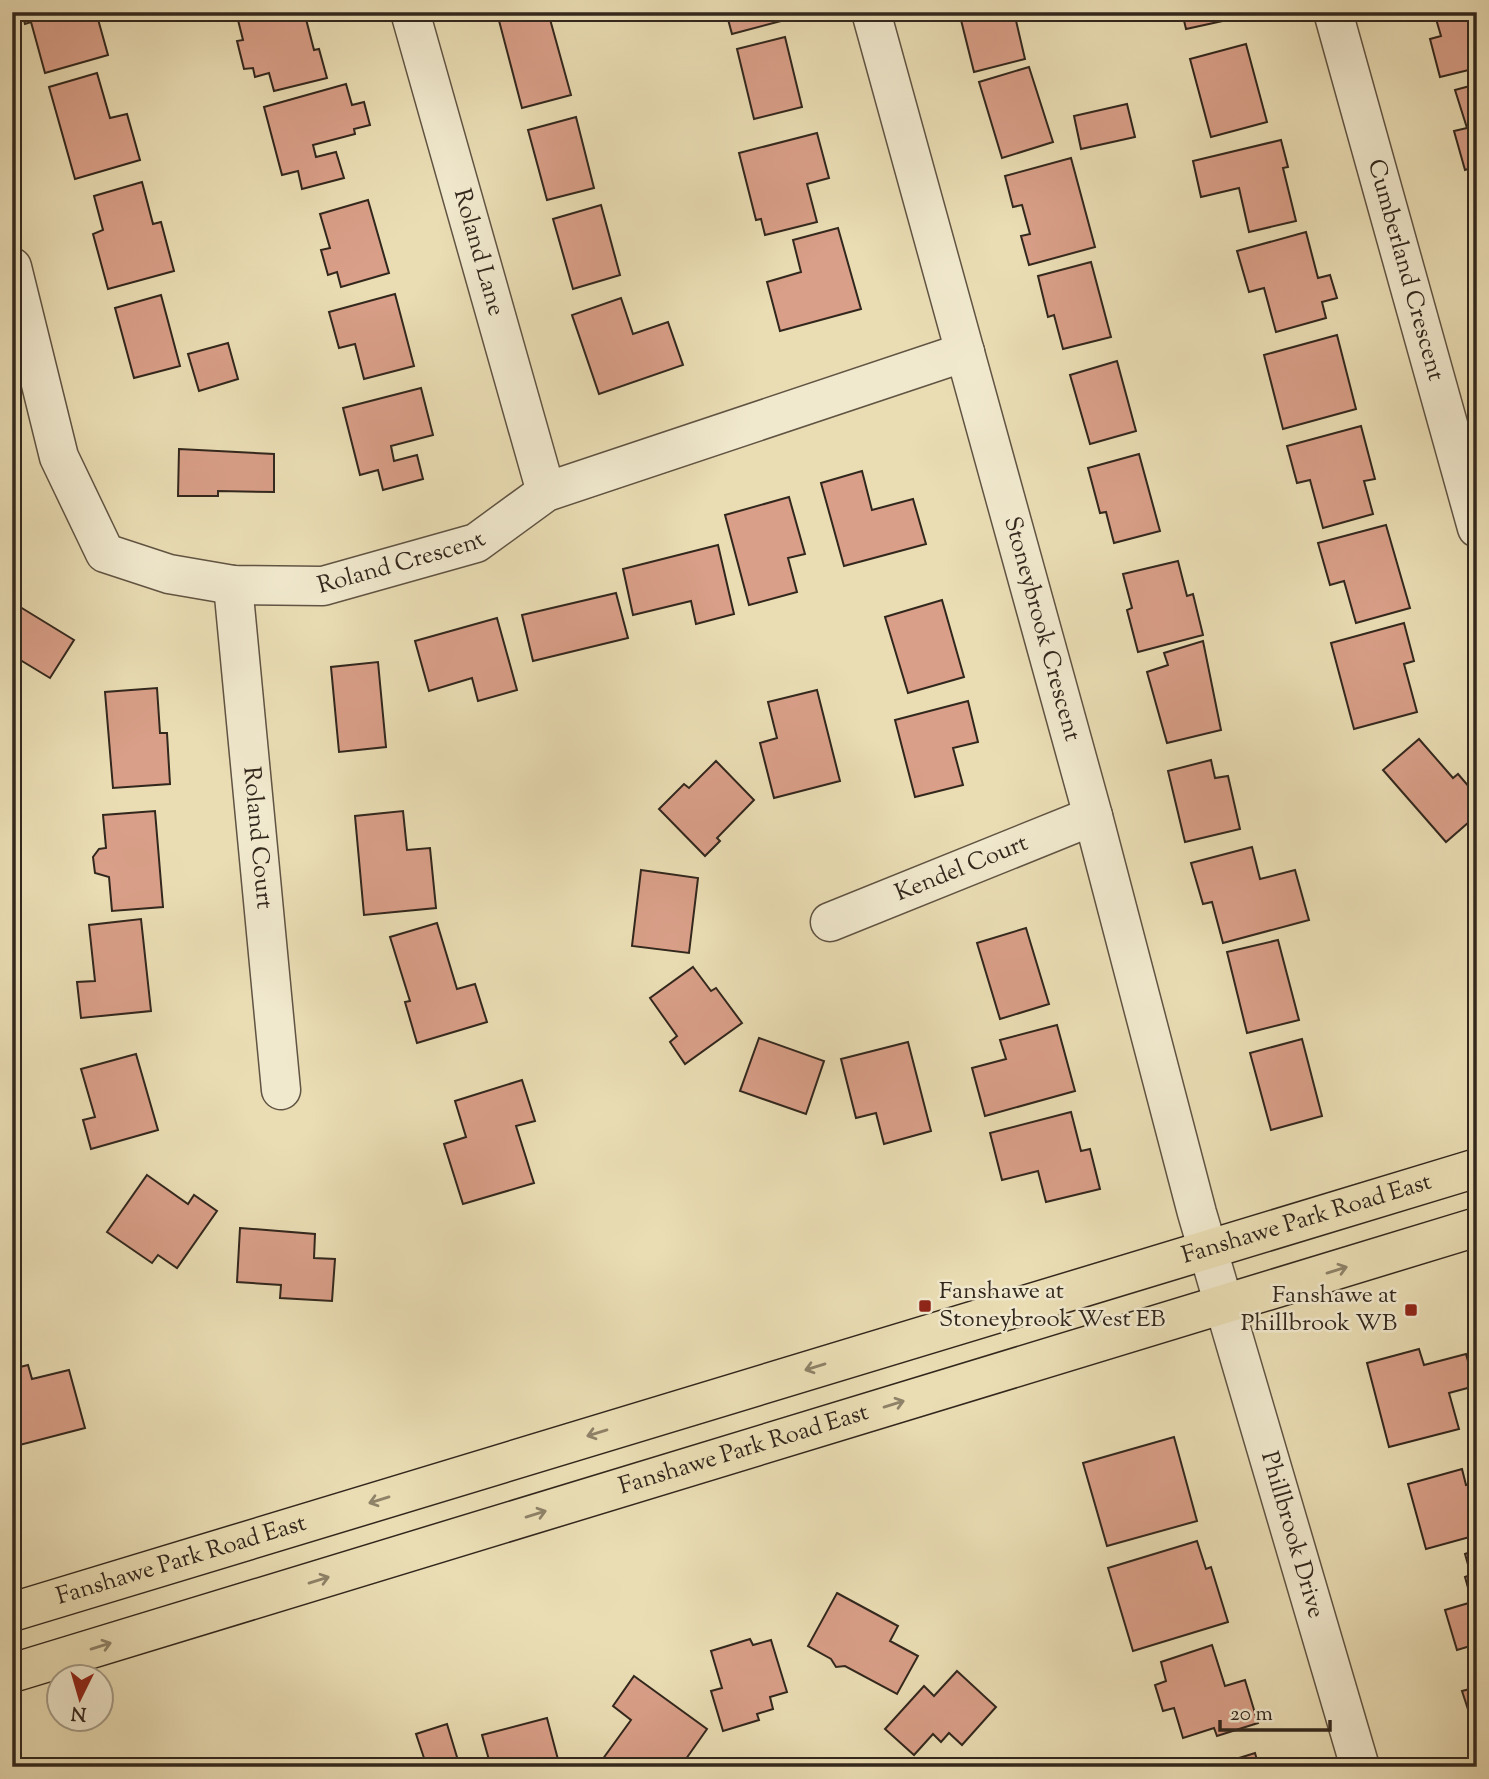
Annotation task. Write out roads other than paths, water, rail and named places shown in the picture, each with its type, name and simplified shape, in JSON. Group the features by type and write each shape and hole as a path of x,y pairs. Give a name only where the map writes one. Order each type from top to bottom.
{"main road":[{"name":"Fanshawe Park Road East","path":"12,1612 1477,1168"},
{"name":"Fanshawe Park Road East","path":"12,1673 1477,1227"}],"street":[{"name":"Roland Lane","path":"410,12 546,492"},
{"name":"Stoneybrook Crescent","path":"871,12 1093,816 1208,1248"},
{"name":"Cumberland Crescent","path":"1333,12 1477,528"},
{"name":"Roland Crescent","path":"12,267 59,457 106,553 169,574 233,585 323,586 476,543 546,492 965,352"},
{"name":"Roland Court","path":"233,585 281,1090"},
{"name":"Kendel Court","path":"830,922 1093,816"},
{"name":"Phillbrook Drive","path":"1208,1248 1360,1767"}],"place":[{"name":"Fanshawe at Stoneybrook West EB","path":"925,1306"},
{"name":"Fanshawe at Phillbrook WB","path":"1411,1310"}]}
